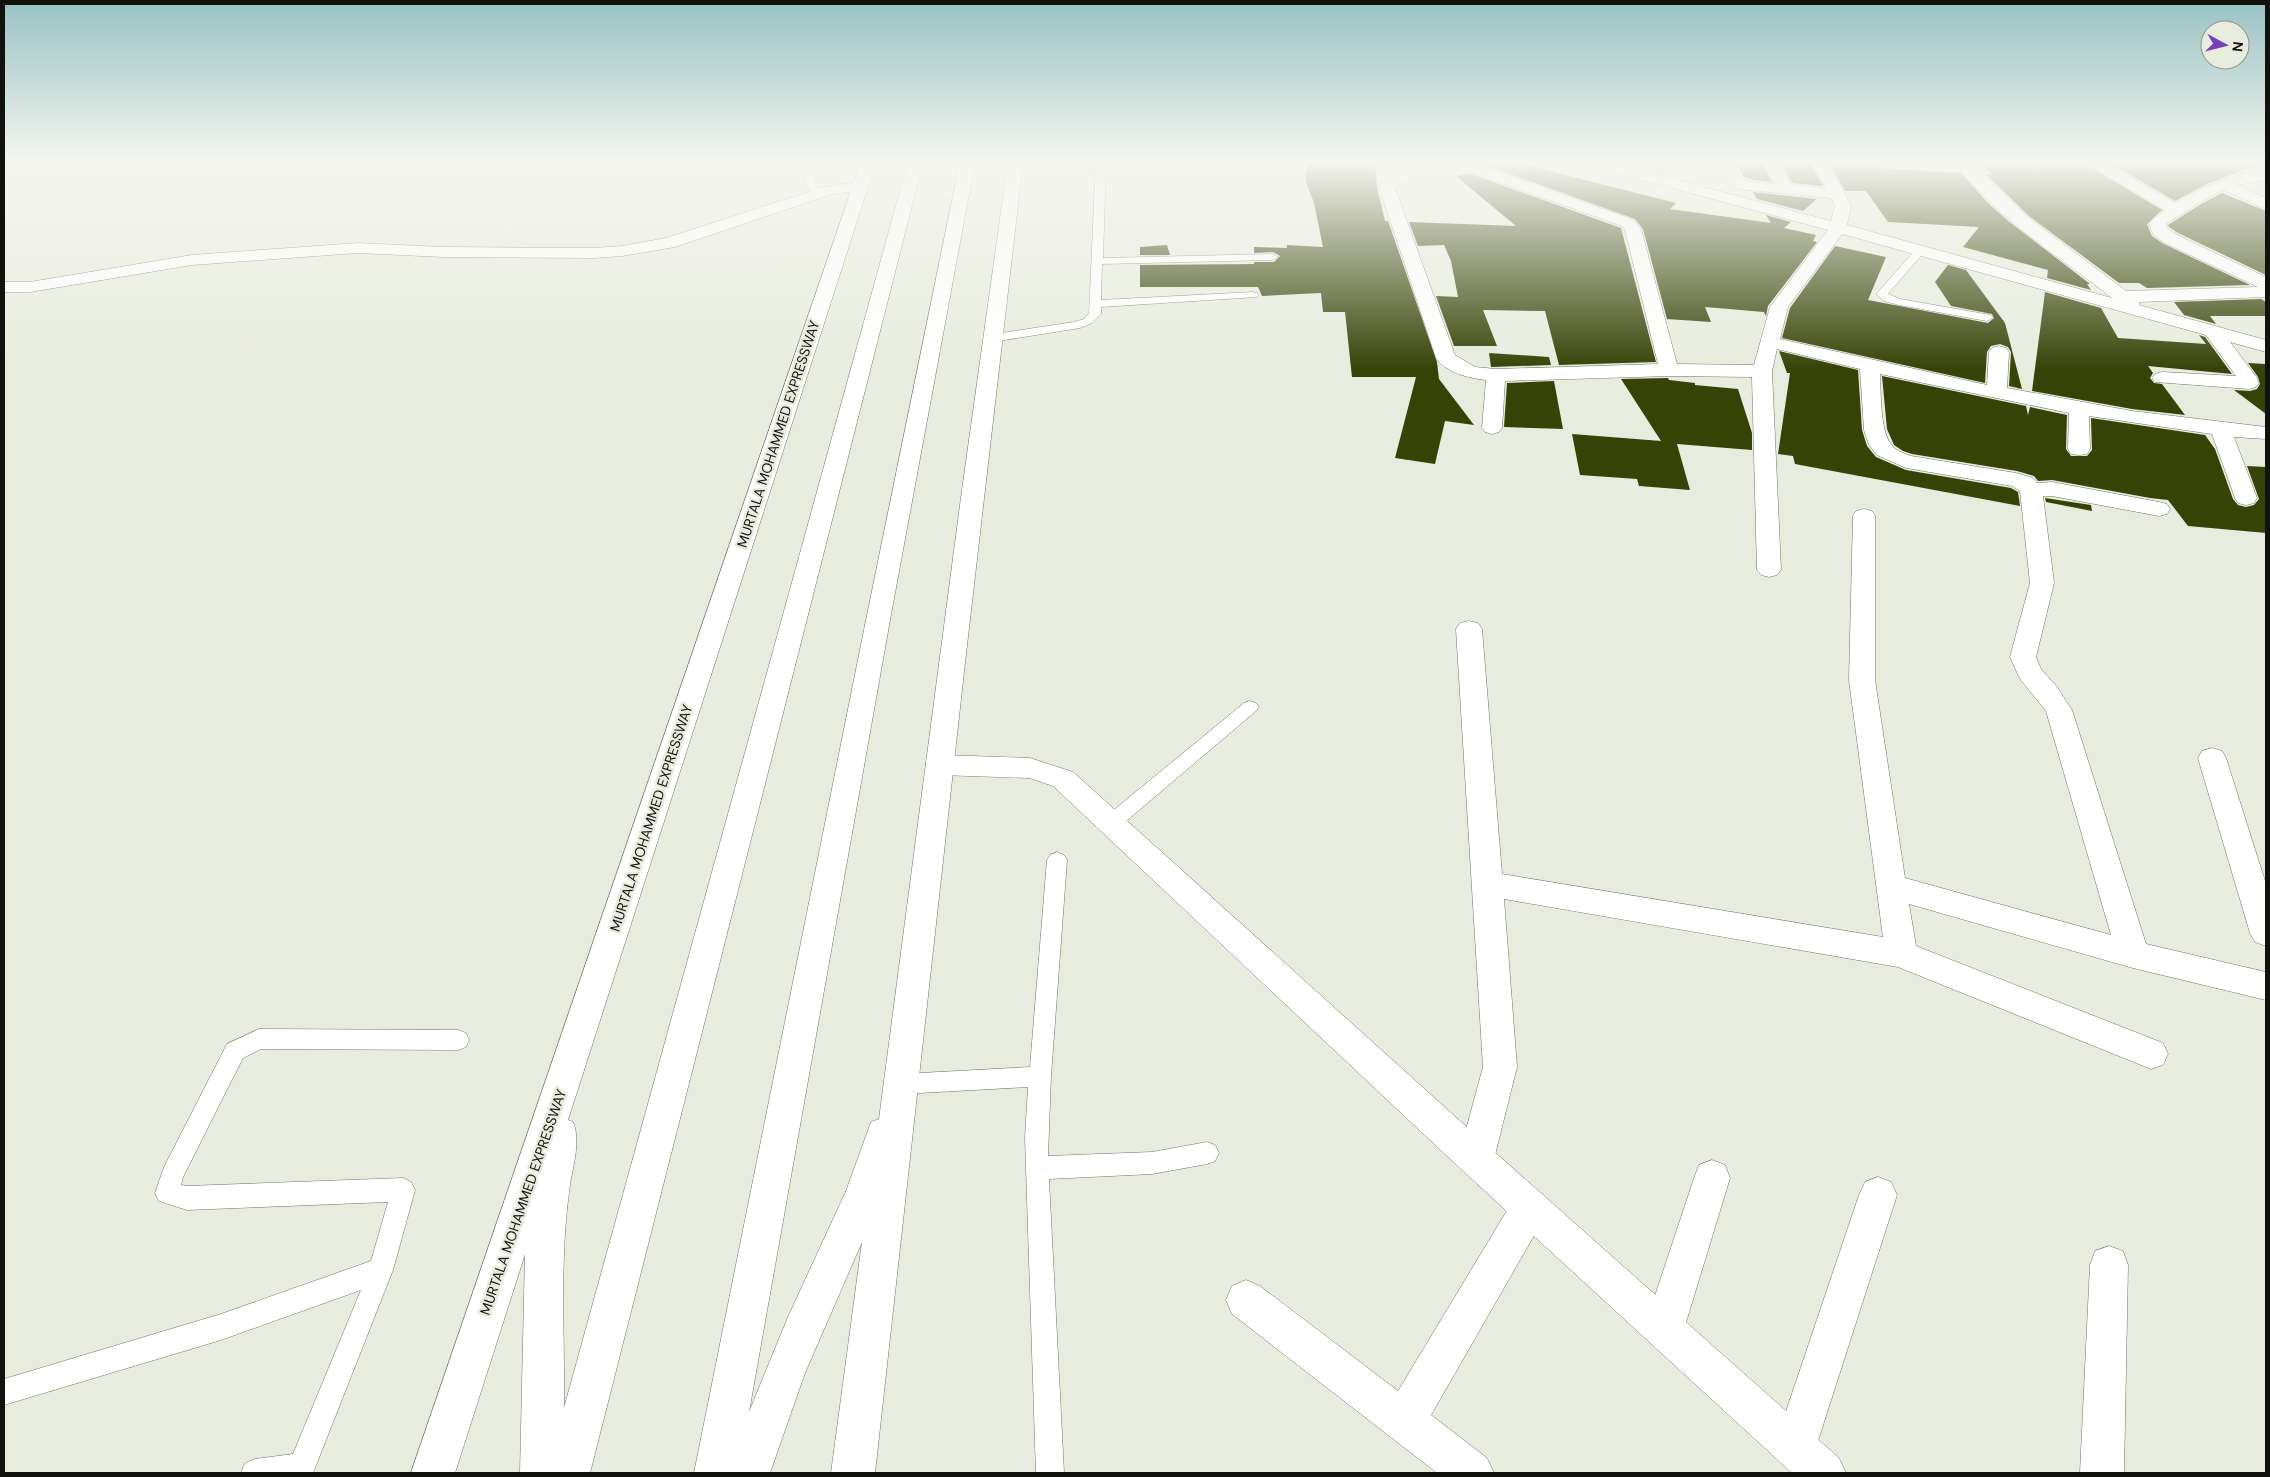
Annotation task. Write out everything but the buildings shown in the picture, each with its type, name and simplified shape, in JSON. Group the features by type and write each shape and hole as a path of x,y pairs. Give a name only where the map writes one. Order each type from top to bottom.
{"main road":[{"path":"4,287 30,287 192,260 358,248 443,252 594,253 622,251 669,243 708,231"},
{"name":"MURTALA MOHAMMED EXPRESSWAY","path":"433,1473 845,231"},
{"path":"568,1473 898,231"},
{"path":"716,1473 876,630 954,231"},
{"path":"853,1473 1007,231"},
{"path":"1402,231 1446,358 1458,368 1477,374 1496,375 1669,370 1762,371"},
{"path":"1633,231 1669,370"},
{"path":"1769,570 1762,371 1780,307 1836,231"},
{"path":"1848,231 2266,346"},
{"path":"2034,231 2142,312"},
{"path":"2160,231 2171,239 2266,284"},
{"path":"2122,297 2266,292"},
{"path":"2162,378 2249,383 2248,378 2213,332"},
{"path":"1770,342 1870,367 2079,410 2222,430 2266,433"},
{"path":"1997,393 1999,352"},
{"path":"1870,367 1873,414 1879,445 1889,454 1906,462 2016,480 2025,483 2031,490 2042,584 2023,657 2029,673 2048,694 2059,710 2133,954"},
{"path":"1492,428 1496,375"},
{"path":"2079,410 2079,450"},
{"path":"2222,430 2246,498"},
{"path":"2031,490 2052,489 2159,509"},
{"path":"1864,516 1862,680 1900,954"},
{"path":"1469,629 1500,1067 1476,1159"},
{"path":"2212,758 2266,933"},
{"path":"940,765 1030,768 1063,779 1476,1159 1824,1473"},
{"path":"1487,884 1900,954 2151,1054"},
{"path":"1890,886 2133,954 2266,986"},
{"path":"542,1473 545,1339 542,1272 548,1206 560,1134 588,1006"},
{"path":"748,1473 790,1359 839,1250 878,1155 904,1067"},
{"path":"1664,1329 1712,1178"},
{"path":"1795,1447 1878,1195"},
{"path":"1404,1421 1530,1207"},
{"path":"2102,1473 2109,1265"},
{"path":"1246,1300 1472,1473"}],"lane":[{"path":"992,338 1076,325 1088,321 1095,314 1098,231"},
{"path":"1920,251 1882,294 1899,302 1987,317"},
{"path":"1096,261 1273,257"},
{"path":"1095,304 1253,295"},
{"path":"1111,823 1250,706"},
{"path":"1050,1473 1036,1138 1057,860"},
{"path":"255,1473 301,1469 381,1270 403,1190 187,1198 167,1193 172,1175 235,1051 259,1038 458,1040"},
{"path":"904,1067 1040,1076"},
{"path":"1037,1168 1152,1163 1207,1153"},
{"path":"4,1392 222,1326 381,1270"}]}
